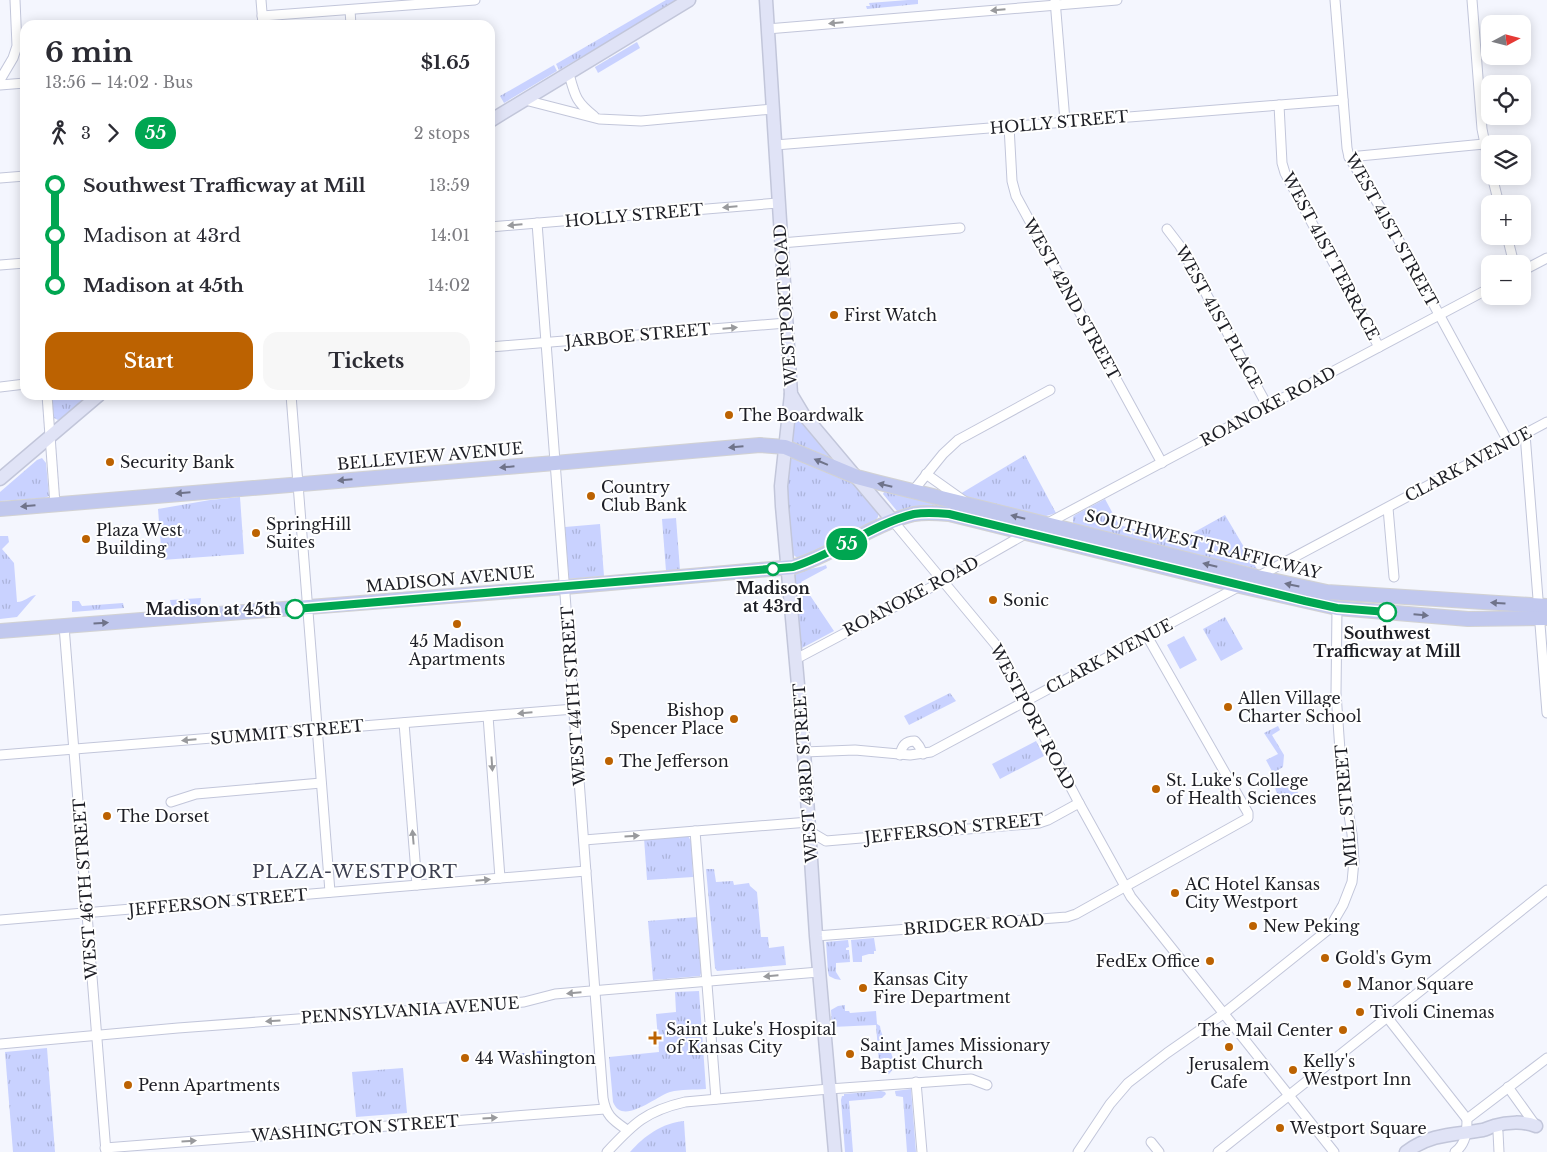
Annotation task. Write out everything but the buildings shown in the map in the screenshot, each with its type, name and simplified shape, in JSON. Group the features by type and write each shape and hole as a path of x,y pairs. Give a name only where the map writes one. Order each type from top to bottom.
{"main road":[{"name":"BELLEVIEW AVENUE","path":"0,509 760,445 785,447 857,477"},
{"name":"SOUTHWEST TRAFFICWAY","path":"857,477 1257,577 1327,592 1544,612"},
{"name":"SOUTHWEST TRAFFICWAY","path":"893,521 914,514 949,514 1337,608 1468,619 1544,612"},
{"name":"MADISON AVENUE","path":"0,631 308,608 787,568 811,561 893,521"},
{"path":"1327,592 1337,608 1344,603 1360,600 1368,595"}],"street":[{"path":"0,80 13,58 17,46 15,0"},
{"path":"261,0 262,20"},
{"path":"270,20 350,10 475,0"},
{"path":"495,118 689,0"},
{"name":"WESTPORT ROAD","path":"766,0 790,394 803,414 996,645 1079,804 1131,897 1334,1152"},
{"path":"767,29 1055,3 1117,0"},
{"name":"WEST 41ST STREET","path":"1335,0 1349,157 1384,215 1509,443"},
{"path":"1472,0 1483,135"},
{"path":"1055,3 1064,122"},
{"path":"350,10 351,20"},
{"path":"569,74 577,99 582,106 599,119"},
{"path":"0,85 20,83"},
{"path":"525,100 599,119 641,122 772,109"},
{"name":"HOLLY STREET","path":"775,145 1343,100"},
{"name":"WEST 41ST TERRACE","path":"1279,105 1282,163 1285,173 1379,347"},
{"name":"WEST 42ND STREET","path":"1009,126 1012,181 1016,196 1162,463"},
{"path":"1349,157 1481,144"},
{"path":"0,178 20,176"},
{"name":"HOLLY STREET","path":"495,227 778,203"},
{"name":"WEST 44TH STREET","path":"537,223 605,1109"},
{"path":"781,243 960,228"},
{"name":"WEST 41ST PLACE","path":"1167,230 1180,246 1268,407"},
{"path":"0,255 4,265 20,263"},
{"path":"1531,266 1547,258"},
{"name":"ROANOKE ROAD","path":"1046,524 1481,293"},
{"name":"JARBOE STREET","path":"495,347 786,323"},
{"path":"0,387 20,385"},
{"path":"912,491 943,454 958,440 1050,390"},
{"name":"WEST 43RD STREET","path":"790,394 781,486 835,1152"},
{"path":"47,400 55,504"},
{"path":"0,479 93,400"},
{"path":"291,400 330,892"},
{"name":"CLARK AVENUE","path":"1257,577 1547,422"},
{"path":"1526,434 1544,612 1547,714"},
{"path":"926,474 970,505"},
{"path":"1388,508 1394,577"},
{"name":"ROANOKE ROAD","path":"796,659 943,581 1027,533"},
{"name":"CLARK AVENUE","path":"804,752 855,750 923,754 931,752 1240,586"},
{"name":"MILL STREET","path":"1078,1152 1110,1104 1128,1084 1167,1053 1223,1014 1329,929 1343,905 1352,882 1354,862 1341,765 1336,693 1337,608"},
{"name":"WEST 46TH STREET","path":"64,626 106,1150"},
{"name":"BRIDGER ROAD","path":"816,936 1067,917 1076,914 1248,818 1248,813 1147,636"},
{"name":"SUMMIT STREET","path":"0,755 574,709"},
{"path":"488,716 500,878"},
{"path":"404,723 417,885"},
{"path":"900,754 908,741 915,741 923,754"},
{"path":"172,802 196,794 321,783"},
{"name":"JEFFERSON STREET","path":"826,841 1038,823 1079,804"},
{"path":"584,840 695,831 809,827 826,841 811,853"},
{"path":"695,831 716,1099"},
{"name":"JEFFERSON STREET","path":"0,920 586,871"},
{"path":"1218,1152 1547,890"},
{"name":"PENNSYLVANIA AVENUE","path":"0,1044 524,1002 555,994 819,972"},
{"path":"1387,1017 1467,1125 1491,1131"},
{"path":"1406,1152 1438,1136 1467,1125 1508,1088 1547,1058"},
{"path":"607,1152 627,1130 645,1116 664,1107 685,1102 916,1082 971,1079 987,1085"},
{"path":"916,1082 922,1152"},
{"path":"1508,1088 1542,1125"},
{"path":"605,1109 612,1119 627,1130"},
{"name":"WASHINGTON STREET","path":"106,1150 605,1109"},
{"path":"1491,1131 1499,1125 1525,1122 1542,1125"},
{"path":"1455,1152 1460,1148 1467,1125"},
{"path":"1491,1131 1499,1152"},
{"path":"1151,1142 1159,1152"}],"green space":[{"path":"666,0 680,0 559,70 556,64"},
{"path":"918,0 918,4 867,9 866,6 870,6 869,3"},
{"path":"637,42 640,48 598,73 595,67"},
{"path":"554,65 557,71 504,103 500,96"},
{"path":"52,400 83,400 61,419 54,418"},
{"path":"794,414 830,458 828,459 793,443"},
{"path":"1025,455 1056,513 1043,517 969,499 960,494"},
{"path":"792,457 851,482 878,514 876,520 813,553 796,557 792,553 790,546 786,473 790,458"},
{"path":"42,458 46,463 49,496 45,498 0,501 0,492 37,460"},
{"path":"885,490 958,509 927,507 897,511 883,494"},
{"path":"240,497 244,554 162,560 158,509"},
{"path":"1105,499 1119,525 1170,539 1173,544 1225,515 1257,569 1073,523 1075,515"},
{"path":"676,518 680,570 666,571 662,519"},
{"path":"600,524 604,576 569,579 565,527"},
{"path":"0,536 8,536 9,542 2,549 14,563 17,602 36,595 17,617 0,619"},
{"path":"826,565 827,568 801,582 834,631 799,648 794,576 801,571"},
{"path":"201,598 200,606 172,609 170,600"},
{"path":"72,601 79,601 82,606 123,603 124,608 72,612"},
{"path":"1225,617 1243,649 1221,661 1203,629"},
{"path":"1184,636 1197,660 1180,669 1167,645"},
{"path":"950,693 956,701 909,725 904,716"},
{"path":"1278,726 1280,730 1272,735 1284,755 1283,767 1273,773 1266,760 1278,754 1264,733"},
{"path":"1036,741 1044,756 1000,779 992,764"},
{"path":"1292,778 1298,793 1284,801 1280,798 1275,786"},
{"path":"688,836 691,841 693,877 647,880 644,838"},
{"path":"706,869 714,869 716,882 733,881 734,885 749,883 757,892 761,937 768,937 769,948 784,946 786,965 717,971 715,968"},
{"path":"697,917 700,976 653,980 648,921"},
{"path":"874,938 876,951 874,951 874,954 862,956 862,962 853,962 851,940"},
{"path":"848,940 849,947 846,950 849,950 850,962 836,963 836,972 841,980 835,979 829,976 828,972 826,942"},
{"path":"699,991 706,1089 670,1092 631,1111 617,1109 613,1102 609,1057 659,1052 656,1014 676,1012 675,992"},
{"path":"845,1005 845,1011 850,1013 876,1011 877,1024 880,1026 893,1057 893,1069 889,1074 880,1075 876,1025 832,1027 831,1010"},
{"path":"47,1048 55,1152 13,1152 5,1052"},
{"path":"403,1068 407,1113 356,1117 352,1072"},
{"path":"911,1089 916,1152 907,1152 903,1097 896,1096 895,1091"},
{"path":"881,1091 886,1094 882,1098 849,1101 853,1152 845,1152 842,1096 844,1094"},
{"path":"684,1121 686,1152 630,1152 654,1131 668,1124"}],"water":[{"path":"546,1050 548,1057 545,1064 534,1065 533,1059 512,1063 511,1054 524,1053 525,1055"}],"bus line":[{"name":"55","path":"295,609 793,567 811,561 893,521 914,514 938,513 949,514 1321,605 1387,612"}],"place":[{"name":"First Watch","path":"834,315"},
{"name":"The Boardwalk","path":"729,415"},
{"name":"Security Bank","path":"110,462"},
{"name":"Country Club Bank","path":"591,496"},
{"name":"SpringHill Suites","path":"256,533"},
{"name":"Plaza West Building","path":"86,539"},
{"name":"Madison at 43rd","path":"773,569"},
{"name":"Sonic","path":"993,600"},
{"name":"Madison at 45th","path":"295,609"},
{"name":"Southwest Trafficway at Mill","path":"1387,612"},
{"name":"45 Madison Apartments","path":"457,624"},
{"name":"Allen Village Charter School","path":"1228,707"},
{"name":"Bishop Spencer Place","path":"734,719"},
{"name":"The Jefferson","path":"609,761"},
{"name":"St. Luke's College of Health Sciences","path":"1156,789"},
{"name":"The Dorset","path":"107,816"},
{"name":"AC Hotel Kansas City Westport","path":"1175,893"},
{"name":"New Peking","path":"1253,926"},
{"name":"Gold's Gym","path":"1325,958"},
{"name":"FedEx Office","path":"1210,961"},
{"name":"Manor Square","path":"1347,984"},
{"name":"Kansas City Fire Department","path":"863,988"},
{"name":"Tivoli Cinemas","path":"1360,1012"},
{"name":"The Mail Center","path":"1343,1030"},
{"name":"Saint Luke's Hospital of Kansas City","path":"655,1038"},
{"name":"Jerusalem Cafe","path":"1229,1047"},
{"name":"Saint James Missionary Baptist Church","path":"850,1054"},
{"name":"44 Washington","path":"465,1058"},
{"name":"Kelly's Westport Inn","path":"1293,1070"},
{"name":"Penn Apartments","path":"128,1085"},
{"name":"Westport Square","path":"1280,1128"}],"district":[{"name":"PLAZA-WESTPORT","path":"355,872"}]}
